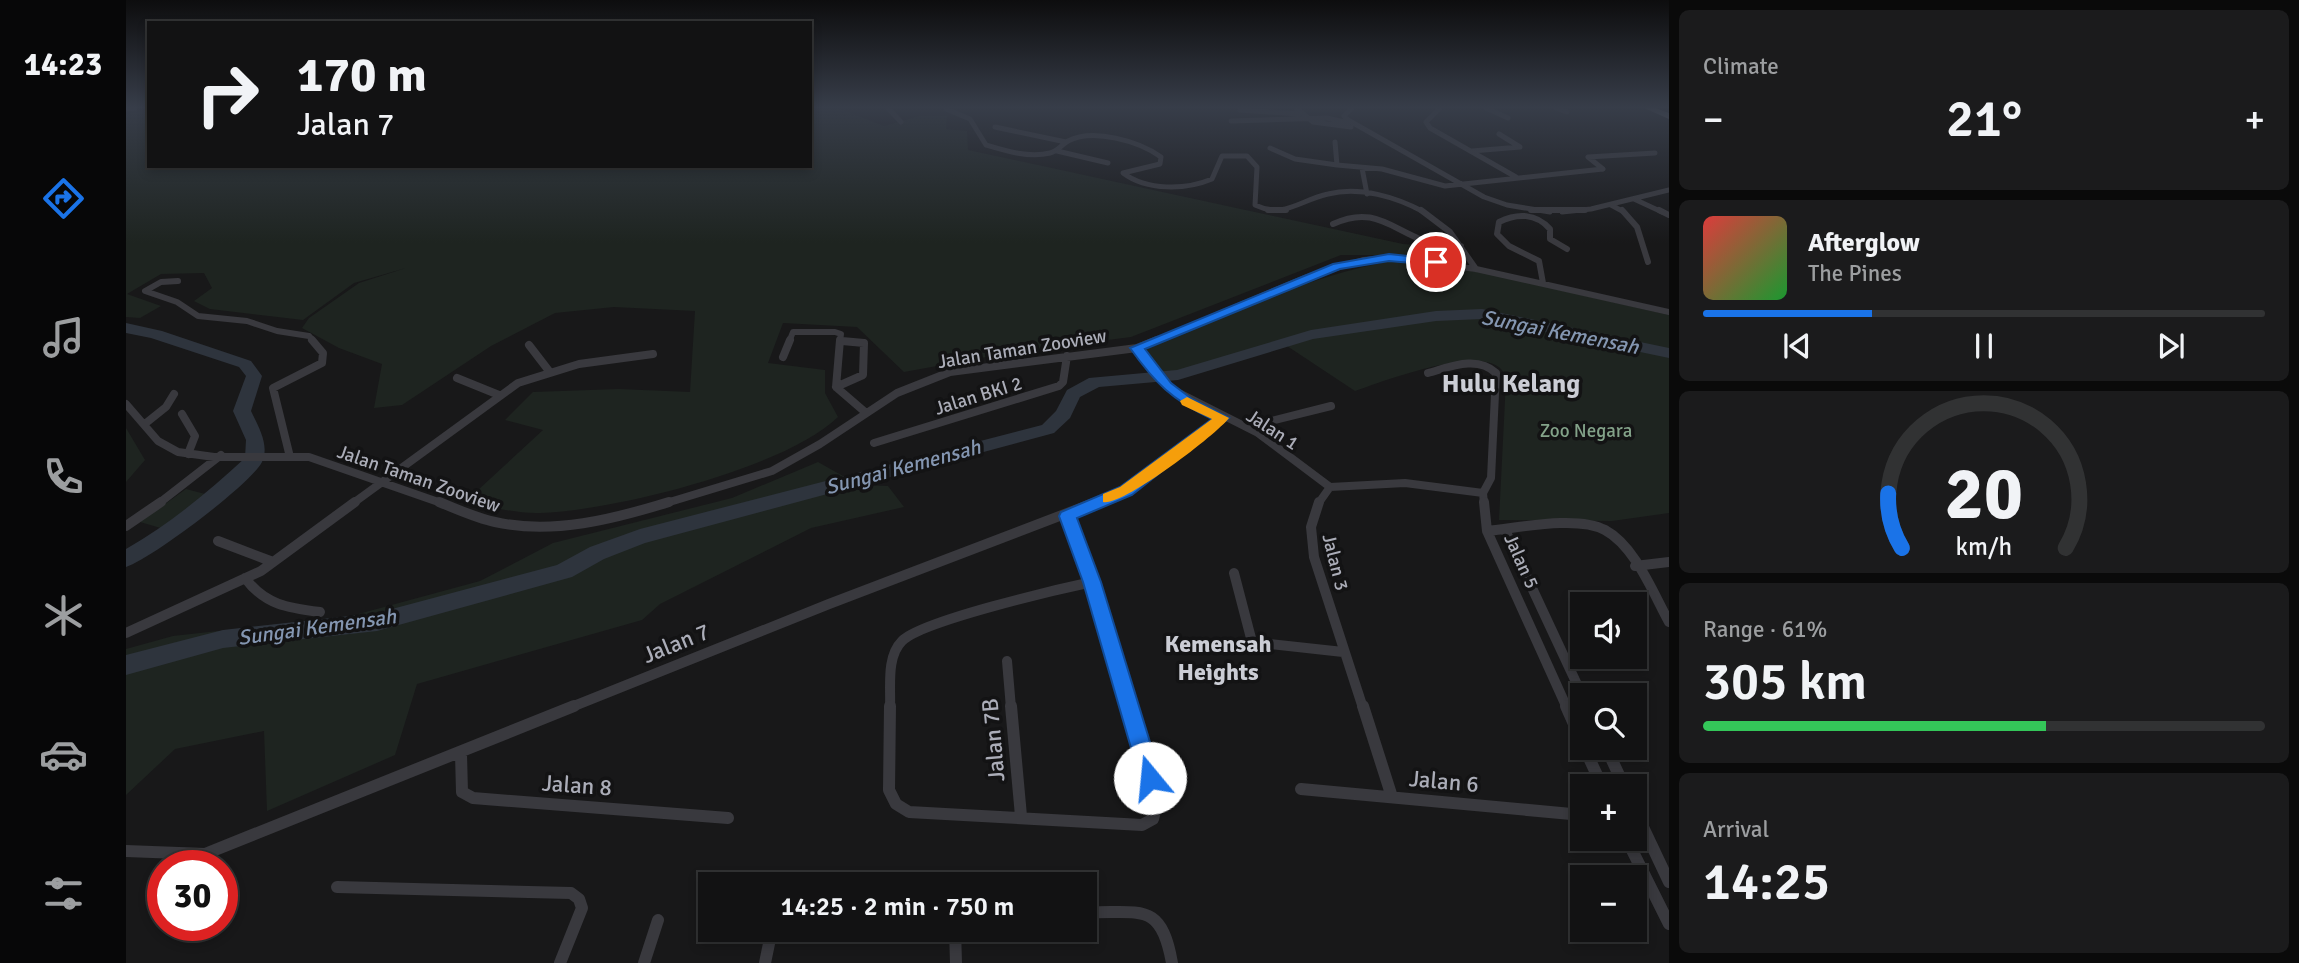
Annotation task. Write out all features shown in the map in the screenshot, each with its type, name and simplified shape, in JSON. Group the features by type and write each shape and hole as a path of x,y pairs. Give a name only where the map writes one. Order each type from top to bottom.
{"street":[{"path":"1065,153 1108,163"},
{"path":"1155,153 1161,157 1160,164 1126,171 1124,175 1166,186 1206,182 1212,179 1219,158 1228,155 1245,157 1257,163 1261,170 1255,205 1273,212 1288,212 1324,195 1367,194 1425,212 1439,222 1461,246 1476,269"},
{"path":"1281,153 1295,159 1382,169 1437,185 1457,186 1603,169 1588,157 1655,153"},
{"path":"1335,153 1336,165"},
{"path":"1402,153 1457,186 1517,209 1562,212 1611,205 1669,190"},
{"path":"1473,153 1517,178"},
{"path":"1362,167 1367,194"},
{"path":"1634,199 1669,215"},
{"path":"1611,205 1627,211 1635,219 1648,262"},
{"path":"1543,283 1539,261 1502,240 1497,233 1499,222 1513,215 1541,219 1550,229 1550,239 1567,249"},
{"path":"1333,224 1348,217 1374,218 1397,225 1423,240 1461,246"},
{"name":"Jalan Taman Zooview","path":"277,453 289,453 495,523 536,526 582,524 621,517 772,471 820,444 865,412 905,389 950,372 1137,348 1307,277 1363,260 1413,258 1543,283 1669,312"},
{"path":"178,281 161,282 145,291 177,302 198,316 247,321 277,331 309,336 323,353 321,363 274,388 272,394 290,438 289,453"},
{"path":"783,358 793,332 841,334 836,387"},
{"path":"836,387 863,375 864,343 842,341"},
{"path":"529,345 549,371"},
{"name":"Jalan 1","path":"1137,348 1150,369 1187,402 1247,427 1330,487"},
{"path":"126,633 245,578 273,562 377,482 499,394 549,371 653,354"},
{"name":"Jalan BKI 2","path":"874,443 1059,386 1063,382 1067,356"},
{"name":"Jalan 5","path":"1428,373 1479,364 1492,368 1496,373 1491,478 1483,493 1487,531 1570,715"},
{"path":"457,378 499,394"},
{"path":"836,387 865,412"},
{"path":"146,423 166,407 174,394"},
{"path":"126,404 146,423 160,443 188,454 277,453"},
{"path":"1247,427 1331,406"},
{"path":"182,414 195,436 188,454"},
{"name":"Jalan 7","path":"126,850 205,854 461,754 830,604 1067,516 1126,491 1222,418"},
{"path":"126,526 186,486 221,455"},
{"path":"1330,487 1405,483 1483,493"},
{"name":"Jalan 3","path":"1330,487 1313,507 1310,535 1343,652 1392,797"},
{"path":"1067,516 1092,582 1157,803 1153,818 1142,825 909,811 896,804 889,790 891,660 902,640 921,630 1037,593 1092,582"},
{"path":"1487,531 1595,526 1611,534 1635,566 1669,622"},
{"name":"Jalan 5","path":"1505,530 1576,683"},
{"path":"218,541 273,562"},
{"path":"1635,566 1669,562"},
{"path":"1234,573 1252,642 1343,652"},
{"path":"245,578 255,594 268,602 285,608 320,612"},
{"name":"Jalan 7B","path":"1007,661 1021,816"},
{"name":"Jalan 8","path":"461,754 462,792 473,798 728,818"},
{"name":"Jalan 6","path":"1301,789 1570,814"},
{"path":"1647,835 1669,882"},
{"path":"1633,851 1668,921"},
{"path":"337,887 571,894 579,899 582,908 560,963"},
{"path":"1097,912 1144,914 1159,921 1167,935 1172,963"},
{"path":"644,963 658,920"},
{"path":"765,963 769,942"},
{"path":"955,942 956,963"}],"green space":[{"path":"126,153 147,153 147,168 812,168 812,153 982,153 1403,244 1451,248 1460,261 1419,255 1341,255 1131,337 1014,352 904,372 857,327 783,323 768,363 825,370 825,393 838,417 813,436 780,453 697,483 610,504 540,513 465,502 543,430 505,420 533,392 619,389 690,392 695,311 614,307 555,313 491,346 402,405 374,408 382,364 339,348 302,328 309,318 359,283 406,268 354,283 303,320 210,309 194,301 212,288 204,273 161,274 127,294 161,306 140,318 126,317"},
{"name":"Zoo Negara","path":"1391,261 1480,272 1669,315 1669,513 1612,521 1499,520 1506,380 1499,367 1484,362 1438,366 1355,391 1281,342 1211,367 1169,378 1147,355 1147,348 1159,342 1273,296 1331,276"},
{"path":"126,428 145,460 126,482"},
{"path":"818,462 859,485 888,486 904,507 811,528 660,604 642,620 417,684 395,755 267,811 264,731 175,749 126,795 126,649 173,636 351,616 480,581 553,543 732,498"},
{"path":"186,489 209,495 164,529 140,522"}],"waterway":[{"name":"Sungai Kemensah","path":"126,665 223,639 377,622 441,606 564,571 597,553 640,537 1048,429 1064,414 1073,394 1095,382 1178,375 1311,335 1436,316 1482,314 1669,353"},
{"name":"Sungai Kemensah","path":"126,328 157,334 245,364 254,376 242,411 255,440 254,460 239,474 177,526 126,559"}],"slow traffic":[{"path":"1109,498 1126,491 1222,418 1187,401"}],"district":[{"name":"Hulu Kelang","path":"1511,383"},
{"name":"Kemensah Heights","path":"1218,658"}],"route":[{"path":"1150,778 1092,582 1067,516 1126,491 1222,418 1187,402 1166,386 1150,369 1137,348 1337,266 1389,258 1436,262"}]}
